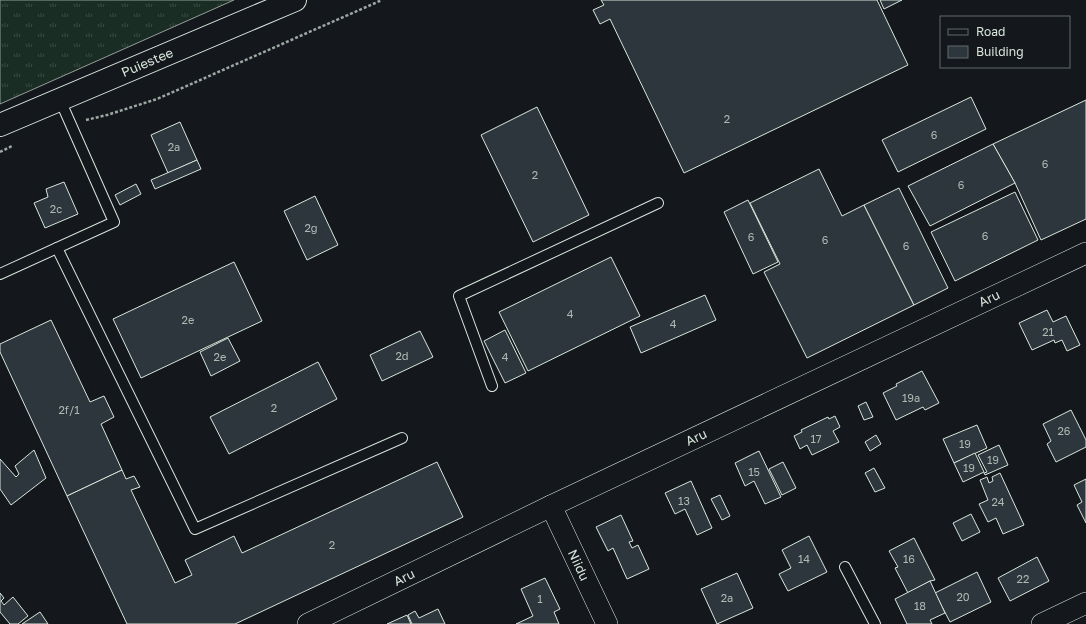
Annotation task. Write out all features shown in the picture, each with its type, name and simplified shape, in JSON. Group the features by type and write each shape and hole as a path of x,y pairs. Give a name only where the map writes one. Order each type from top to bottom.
{"highway":[{"name":"Puiestee","path":"0,125 295,0"}],"street":[{"name":"Aru","path":"308,624 551,506 1086,253"},
{"name":"Niidu","path":"551,506 607,624"},
{"path":"1042,624 1086,603"}],"lane":[{"path":"0,274 114,222 60,100"},
{"path":"492,386 459,296 658,202"},
{"path":"57,248 195,529 402,438"},
{"path":"845,567 875,624"}],"path":[{"path":"71,124 107,115 157,99 382,0"},
{"path":"0,152 16,145"}],"green space":[{"path":"0,0 234,0 0,104"}],"building":[{"path":"601,0 877,0 908,65 684,173 610,19 600,24 593,10 604,5"},
{"path":"880,0 902,0 884,9"},
{"path":"971,97 986,129 898,172 882,140"},
{"path":"1086,100 1086,219 1041,240 1015,183 993,144"},
{"path":"537,107 589,215 533,242 481,135"},
{"path":"180,122 197,160 168,173 151,135"},
{"path":"993,144 1015,183 930,226 908,186"},
{"path":"197,160 201,169 155,189 151,180"},
{"path":"819,169 842,216 864,205 914,305 807,358 764,272 780,264 750,203"},
{"path":"64,182 78,214 45,228 34,203 48,197 46,189"},
{"path":"136,184 141,194 120,205 115,195"},
{"path":"899,188 948,288 914,305 864,205"},
{"path":"1015,192 1038,240 955,281 931,232"},
{"path":"315,196 338,245 307,260 284,211"},
{"path":"748,200 778,262 753,274 724,212"},
{"path":"611,257 640,316 528,371 499,312"},
{"path":"234,262 262,321 141,378 113,319"},
{"path":"705,295 716,320 641,353 630,327"},
{"path":"1047,310 1053,322 1066,316 1080,345 1067,351 1062,340 1055,343 1054,340 1032,350 1019,323"},
{"path":"51,320 90,402 104,396 114,417 101,424 122,470 67,496 0,352 0,344"},
{"path":"505,330 526,373 505,383 484,341"},
{"path":"420,331 433,357 382,381 370,355"},
{"path":"228,338 240,361 211,376 200,352"},
{"path":"318,362 337,399 229,454 210,417"},
{"path":"922,371 939,403 925,410 923,407 896,420 883,393 897,386 896,384"},
{"path":"866,402 873,417 864,420 858,406"},
{"path":"1071,410 1086,440 1086,447 1056,462 1047,444 1051,441 1043,424"},
{"path":"835,416 840,427 833,431 839,442 812,455 807,445 800,449 794,436 802,432 801,430 828,417 829,419"},
{"path":"977,425 987,448 954,463 943,439"},
{"path":"876,435 881,444 870,451 865,442"},
{"path":"999,445 1008,465 985,475 984,473 987,472 978,455"},
{"path":"34,450 46,478 11,505 0,489 0,459 16,477 19,474 15,466"},
{"path":"759,451 781,497 765,504 754,481 745,486 735,463"},
{"path":"975,453 984,472 963,482 954,463"},
{"path":"437,462 463,517 235,624 127,624 67,496 122,470 126,479 134,476 140,487 131,490 175,583 192,575 185,560 234,536 242,553"},
{"path":"783,462 796,488 782,495 769,469"},
{"path":"874,468 885,488 875,492 865,473"},
{"path":"1000,473 1024,525 1003,534 996,518 988,522 979,504 988,500 980,480 987,477 989,483 993,481 992,477"},
{"path":"1086,479 1086,523 1077,505 1082,502 1074,485"},
{"path":"691,481 712,528 697,535 685,509 675,514 665,493"},
{"path":"720,495 730,516 722,520 711,499"},
{"path":"971,514 980,532 962,541 953,523"},
{"path":"621,515 633,541 629,542 632,548 638,545 649,569 627,579 613,548 608,551 596,527"},
{"path":"809,536 827,572 788,591 779,574 791,568 782,550"},
{"path":"914,538 935,580 930,581 908,593 895,568 898,567 889,551"},
{"path":"1037,557 1049,581 1010,601 998,578"},
{"path":"977,572 991,602 950,622 935,593"},
{"path":"737,573 753,608 717,624 701,589"},
{"path":"545,578 560,609 554,612 559,624 516,624 533,616 521,589"},
{"path":"930,581 945,613 930,620 932,624 907,624 895,599"},
{"path":"0,593 4,598 1,601 4,605 13,597 28,616 18,624 10,624 0,612"},
{"path":"438,609 445,624 412,624 408,615 415,611 419,618"},
{"path":"40,612 48,624 22,624"},
{"path":"407,615 411,624 387,624"}]}
